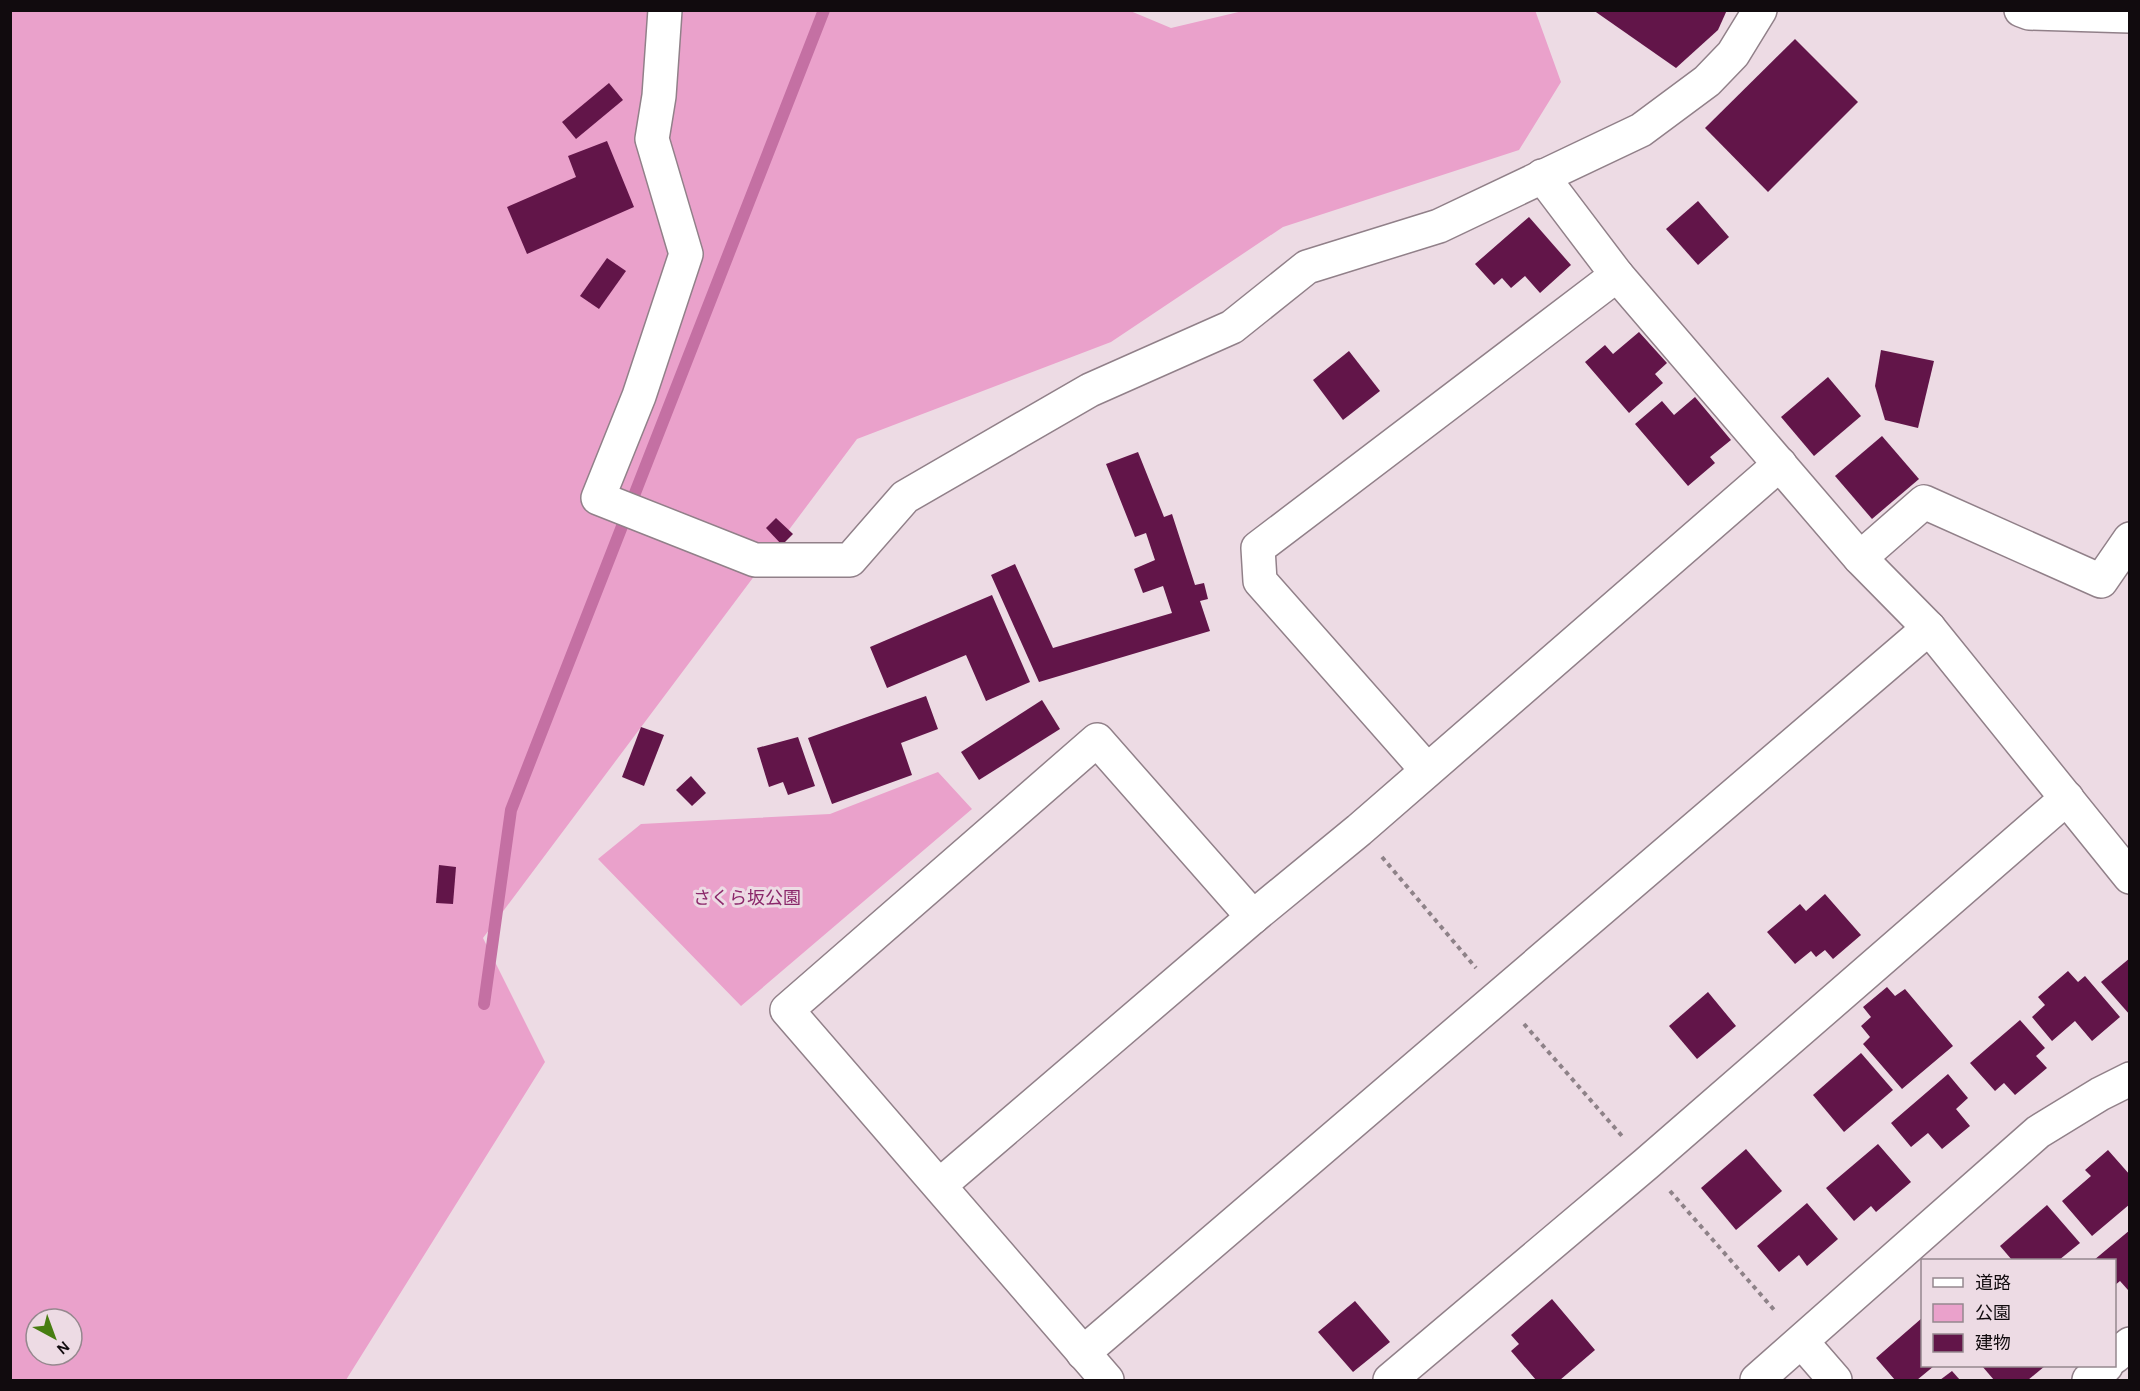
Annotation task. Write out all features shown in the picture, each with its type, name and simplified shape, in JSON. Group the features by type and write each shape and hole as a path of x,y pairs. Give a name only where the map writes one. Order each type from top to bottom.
{"street":[{"path":"665,10 659,96 652,139 686,254 639,396 598,498 755,560 850,560 904,497 1090,390 1232,327 1307,267 1439,226 1641,130 1683,102 1733,54 1760,10"},
{"path":"2021,10 2029,13 2130,16"},
{"path":"1542,176 1617,275 1860,558 1929,628 2130,877"},
{"path":"1426,769 1260,581 1258,548 1617,275"},
{"path":"940,1185 1253,917 1359,830 1426,769 1780,464"},
{"path":"1860,558 1924,502 2102,581 2130,539"},
{"path":"1083,1353 1929,628"},
{"path":"1107,1380 787,1010 1097,740 1253,917"},
{"path":"1390,1380 1646,1164 2067,798"},
{"path":"1757,1380 2038,1132 2100,1094 2130,1079"},
{"path":"1802,1342 1834,1380"},
{"path":"2116,1356 2130,1344"},
{"path":"2089,1380 2104,1367"}],"path":[{"path":"1359,830 1501,997 1802,1342"}],"green space":[{"path":"1128,10 1171,28 1247,10 1535,10 1561,82 1519,150 1283,227 1111,342 857,439 483,938 545,1062 346,1380 11,1380 10,11"},
{"name":"さくら坂公園","path":"938,772 972,809 741,1006 598,859 641,824 830,814"}],"building":[{"path":"1593,10 1727,10 1718,30 1676,68"},
{"path":"1795,39 1858,102 1768,192 1705,128"},
{"path":"609,83 623,100 576,139 562,122"},
{"path":"607,141 634,207 527,254 507,207 576,177 568,156"},
{"path":"1698,201 1729,237 1698,265 1666,229"},
{"path":"1529,217 1571,265 1540,293 1525,276 1511,288 1502,278 1494,285 1475,264"},
{"path":"607,258 626,271 599,309 580,296"},
{"path":"1639,332 1667,363 1655,374 1663,383 1629,413 1585,362 1605,345 1613,354"},
{"path":"1881,350 1934,361 1918,428 1885,420 1875,386"},
{"path":"1349,351 1380,391 1343,420 1313,380"},
{"path":"1828,377 1861,416 1814,456 1781,417"},
{"path":"1695,397 1731,440 1710,457 1715,463 1688,486 1635,424 1662,401 1674,415"},
{"path":"1882,436 1919,479 1872,519 1835,476"},
{"path":"1138,452 1164,517 1172,514 1195,585 1204,583 1208,599 1200,601 1210,631 1039,682 991,575 1015,564 1053,648 1172,613 1163,586 1143,593 1134,569 1155,560 1146,533 1135,537 1106,464"},
{"path":"776,518 793,534 782,545 766,528"},
{"path":"992,595 1030,682 986,701 966,655 887,688 870,647"},
{"path":"926,696 938,729 901,743 912,775 832,804 808,738"},
{"path":"1042,700 1060,729 979,780 961,752"},
{"path":"641,727 664,735 644,786 622,777"},
{"path":"798,737 815,786 788,795 783,782 769,787 757,748"},
{"path":"691,776 706,793 692,806 676,790"},
{"path":"439,865 456,867 453,904 436,903"},
{"path":"1825,894 1861,935 1833,959 1825,950 1816,957 1811,951 1795,964 1767,932 1800,904 1806,911"},
{"path":"2130,958 2130,1015 2101,982"},
{"path":"2068,971 2078,982 2085,976 2120,1017 2092,1041 2075,1021 2052,1041 2032,1017 2045,1005 2038,997"},
{"path":"1887,987 1895,996 1905,989 1953,1046 1902,1089 1863,1044 1870,1037 1861,1026 1871,1017 1863,1007"},
{"path":"1708,992 1736,1026 1697,1059 1669,1026"},
{"path":"2020,1020 2045,1048 2036,1056 2047,1068 2015,1095 2004,1083 1995,1091 1970,1063"},
{"path":"1861,1053 1893,1090 1844,1132 1813,1095"},
{"path":"1948,1074 1968,1098 1956,1109 1970,1126 1942,1149 1928,1133 1911,1147 1891,1123"},
{"path":"1878,1144 1911,1182 1876,1212 1871,1206 1854,1221 1826,1188"},
{"path":"1746,1149 1782,1191 1736,1230 1701,1188"},
{"path":"2108,1150 2130,1175 2130,1204 2092,1236 2062,1201 2091,1176 2085,1170"},
{"path":"1807,1203 1838,1239 1807,1266 1799,1255 1779,1272 1757,1246"},
{"path":"2047,1205 2080,1243 2060,1259 2011,1259 2000,1246"},
{"path":"2130,1230 2130,1289 2128,1290 2120,1281 2116,1284 2116,1259 2095,1259"},
{"path":"1552,1299 1595,1350 1560,1380 1536,1380 1511,1351 1519,1344 1511,1335"},
{"path":"1355,1301 1390,1342 1353,1372 1318,1332"},
{"path":"1921,1319 1921,1367 1933,1367 1917,1380 1895,1380 1876,1358"},
{"path":"1983,1367 2044,1367 2028,1380 1994,1380"},
{"path":"1952,1371 1960,1380 1940,1380"}],"waterway":[{"path":"484,1004 511,810 824,10"}]}
